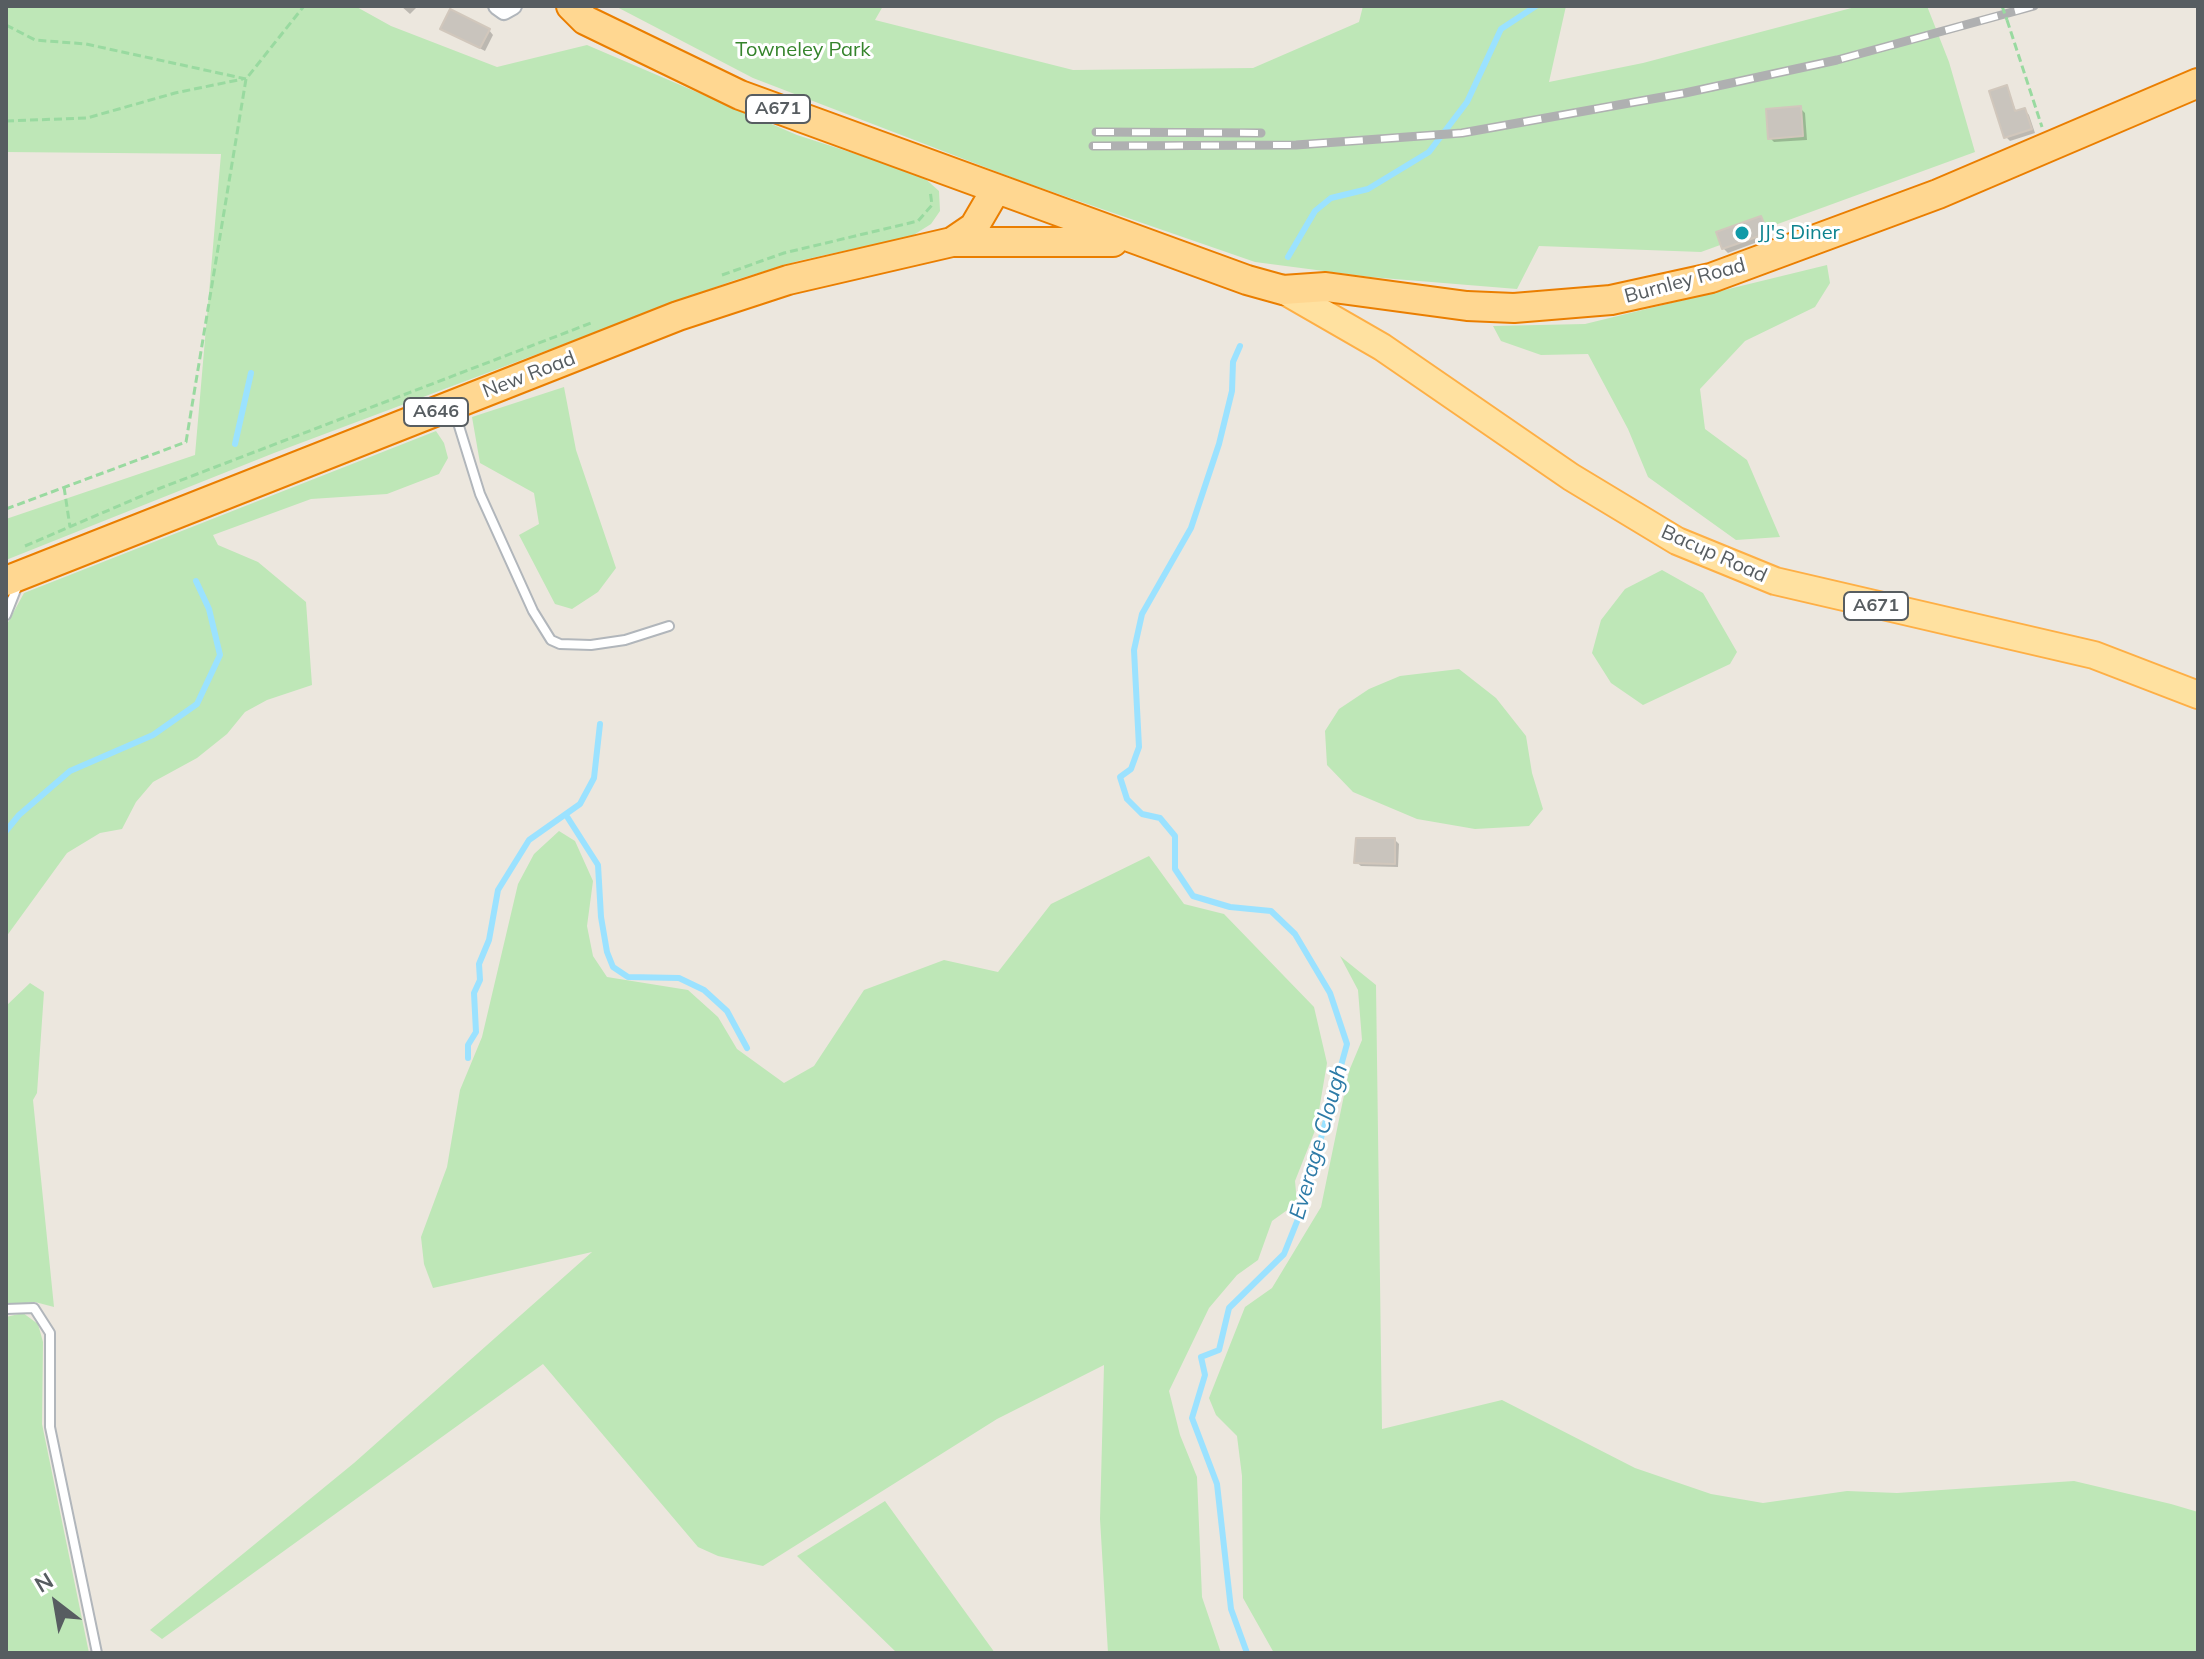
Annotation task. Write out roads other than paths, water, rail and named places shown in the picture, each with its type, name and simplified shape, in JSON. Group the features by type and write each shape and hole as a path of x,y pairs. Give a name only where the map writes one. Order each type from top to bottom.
{"highway":[{"name":"A671","path":"571,6 585,20 740,95 995,191"},
{"name":"Burnley Road","path":"1283,290 1326,287 1467,306 1514,308 1562,306 1658,292 1711,278 1938,194 2198,83"},
{"name":"New Road","path":"14,578 678,316 774,285 952,242 974,227 995,191"},
{"path":"995,191 1138,243 1283,290"},
{"path":"952,242 1138,243"}],"main road":[{"name":"Bacup Road","path":"1283,290 1382,347 1571,477 1677,541 1775,581 2094,655 2198,695"}],"street":[{"path":"497,6 504,11 513,6"}],"lane":[{"path":"453,405 480,494 533,611 551,640 560,644 591,645 625,640 669,626"},
{"path":"6,615 14,578"},
{"path":"6,1309 34,1308 50,1333 50,1427 97,1653"}],"waterway":[{"path":"1288,257 1315,211 1331,198 1368,189 1429,152 1467,102 1501,29 1536,6"},
{"name":"Everage Clough","path":"1240,346 1233,362 1232,391 1219,444 1191,528 1142,614 1134,650 1139,747 1131,769 1120,777 1127,799 1142,814 1160,818 1175,836 1175,869 1193,896 1230,907 1271,911 1295,934 1330,993 1347,1044 1300,1214 1284,1254 1229,1308 1219,1350 1201,1357 1205,1375 1192,1418 1217,1484 1231,1609 1247,1653"},
{"path":"235,444 251,373"},
{"path":"6,831 19,815 70,771 153,735 197,704 220,655 209,609 196,581"},
{"path":"468,1058 468,1045 476,1032 474,993 480,980 479,964 489,940 498,890 529,840 580,804 594,778 600,724"},
{"path":"566,815 598,865 601,917 613,967 628,977 679,978 704,990 727,1011 747,1048"}],"railway":[{"path":"1093,146 1296,145 1462,133 1685,93 1837,60 2034,6"},
{"path":"1096,132 1261,133"}],"place":[{"name":"JJ's Diner","path":"1742,233"}],"park label":[{"name":"Towneley Park","path":"803,50"}]}
